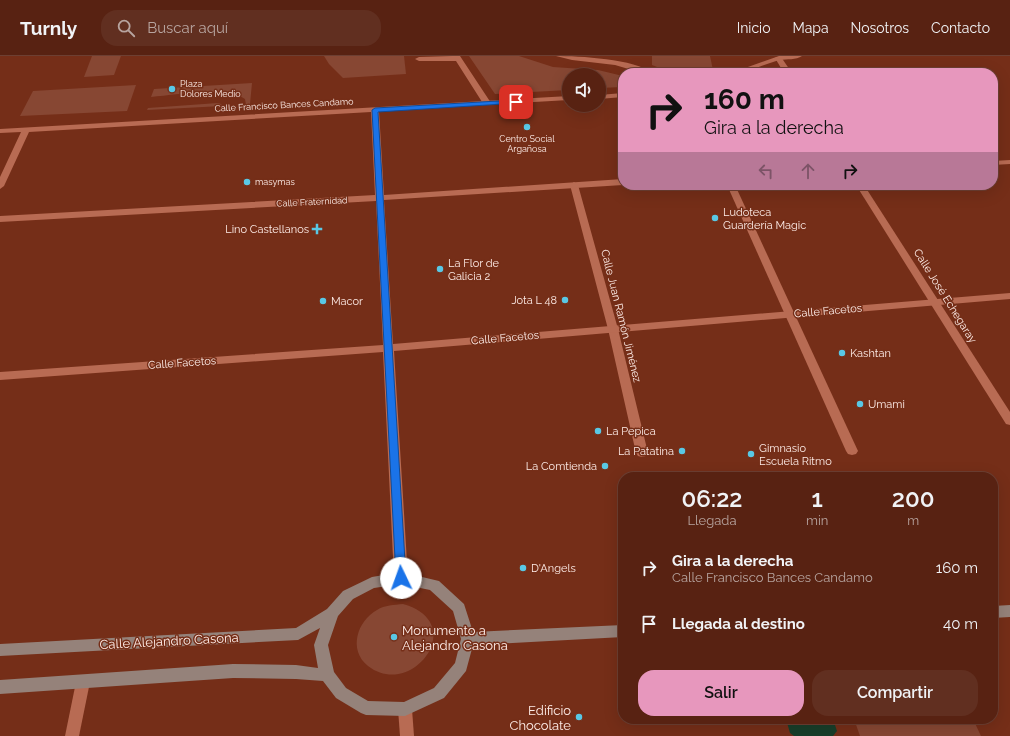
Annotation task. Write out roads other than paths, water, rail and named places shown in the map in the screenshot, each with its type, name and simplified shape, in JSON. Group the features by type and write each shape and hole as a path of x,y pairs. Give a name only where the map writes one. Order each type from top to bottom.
{"main road":[{"path":"401,578 434,585 459,608 468,639 461,666 439,693 404,709 366,708 341,693 327,675 321,645 332,613 348,595 372,583 401,578"},
{"path":"998,612 1010,611"},
{"name":"Calle Alejandro Casona","path":"0,650 298,634 332,613"},
{"path":"468,639 618,631"},
{"path":"0,687 233,671 296,672 327,675"}],"street":[{"path":"560,56 608,61 637,68"},
{"path":"750,68 779,58 798,56"},
{"path":"419,59 457,58 488,103"},
{"path":"779,58 785,68"},
{"path":"606,96 618,95"},
{"name":"Calle Francisco Bances Candamo","path":"0,131 562,98"},
{"path":"375,110 401,578"},
{"path":"0,186 26,130"},
{"path":"998,163 1010,162"},
{"name":"Calle Fraternidad","path":"0,219 380,198 618,182"},
{"name":"Calle Juan Ramón Jiménez","path":"574,185 613,329 642,453"},
{"path":"733,190 852,451"},
{"name":"Calle José Echegaray","path":"863,190 936,302 1010,421"},
{"name":"Calle Facetos","path":"0,376 388,348 1010,296"},
{"path":"72,736 83,682"},
{"path":"404,709 407,736"}],"place":[{"name":"Plaza Dolores Medio","path":"172,89"},
{"name":"Centro Social Argañosa","path":"527,127"},
{"name":"masymas","path":"247,182"},
{"name":"Ludoteca Guardería Magic","path":"715,218"},
{"name":"Lino Castellanos","path":"317,229"},
{"name":"La Flor de Galicia 2","path":"440,269"},
{"name":"Jota L 48","path":"565,300"},
{"name":"Macor","path":"323,301"},
{"name":"Kashtan","path":"842,353"},
{"name":"Umami","path":"860,404"},
{"name":"La Pepica","path":"598,431"},
{"name":"La Patatina","path":"682,451"},
{"name":"Gimnasio Escuela Ritmo","path":"751,454"},
{"name":"La Comtienda","path":"605,466"},
{"name":"D'Angels","path":"523,568"},
{"name":"Monumento a Alejandro Casona","path":"394,637"},
{"name":"Edificio Chocolate","path":"579,717"}]}
